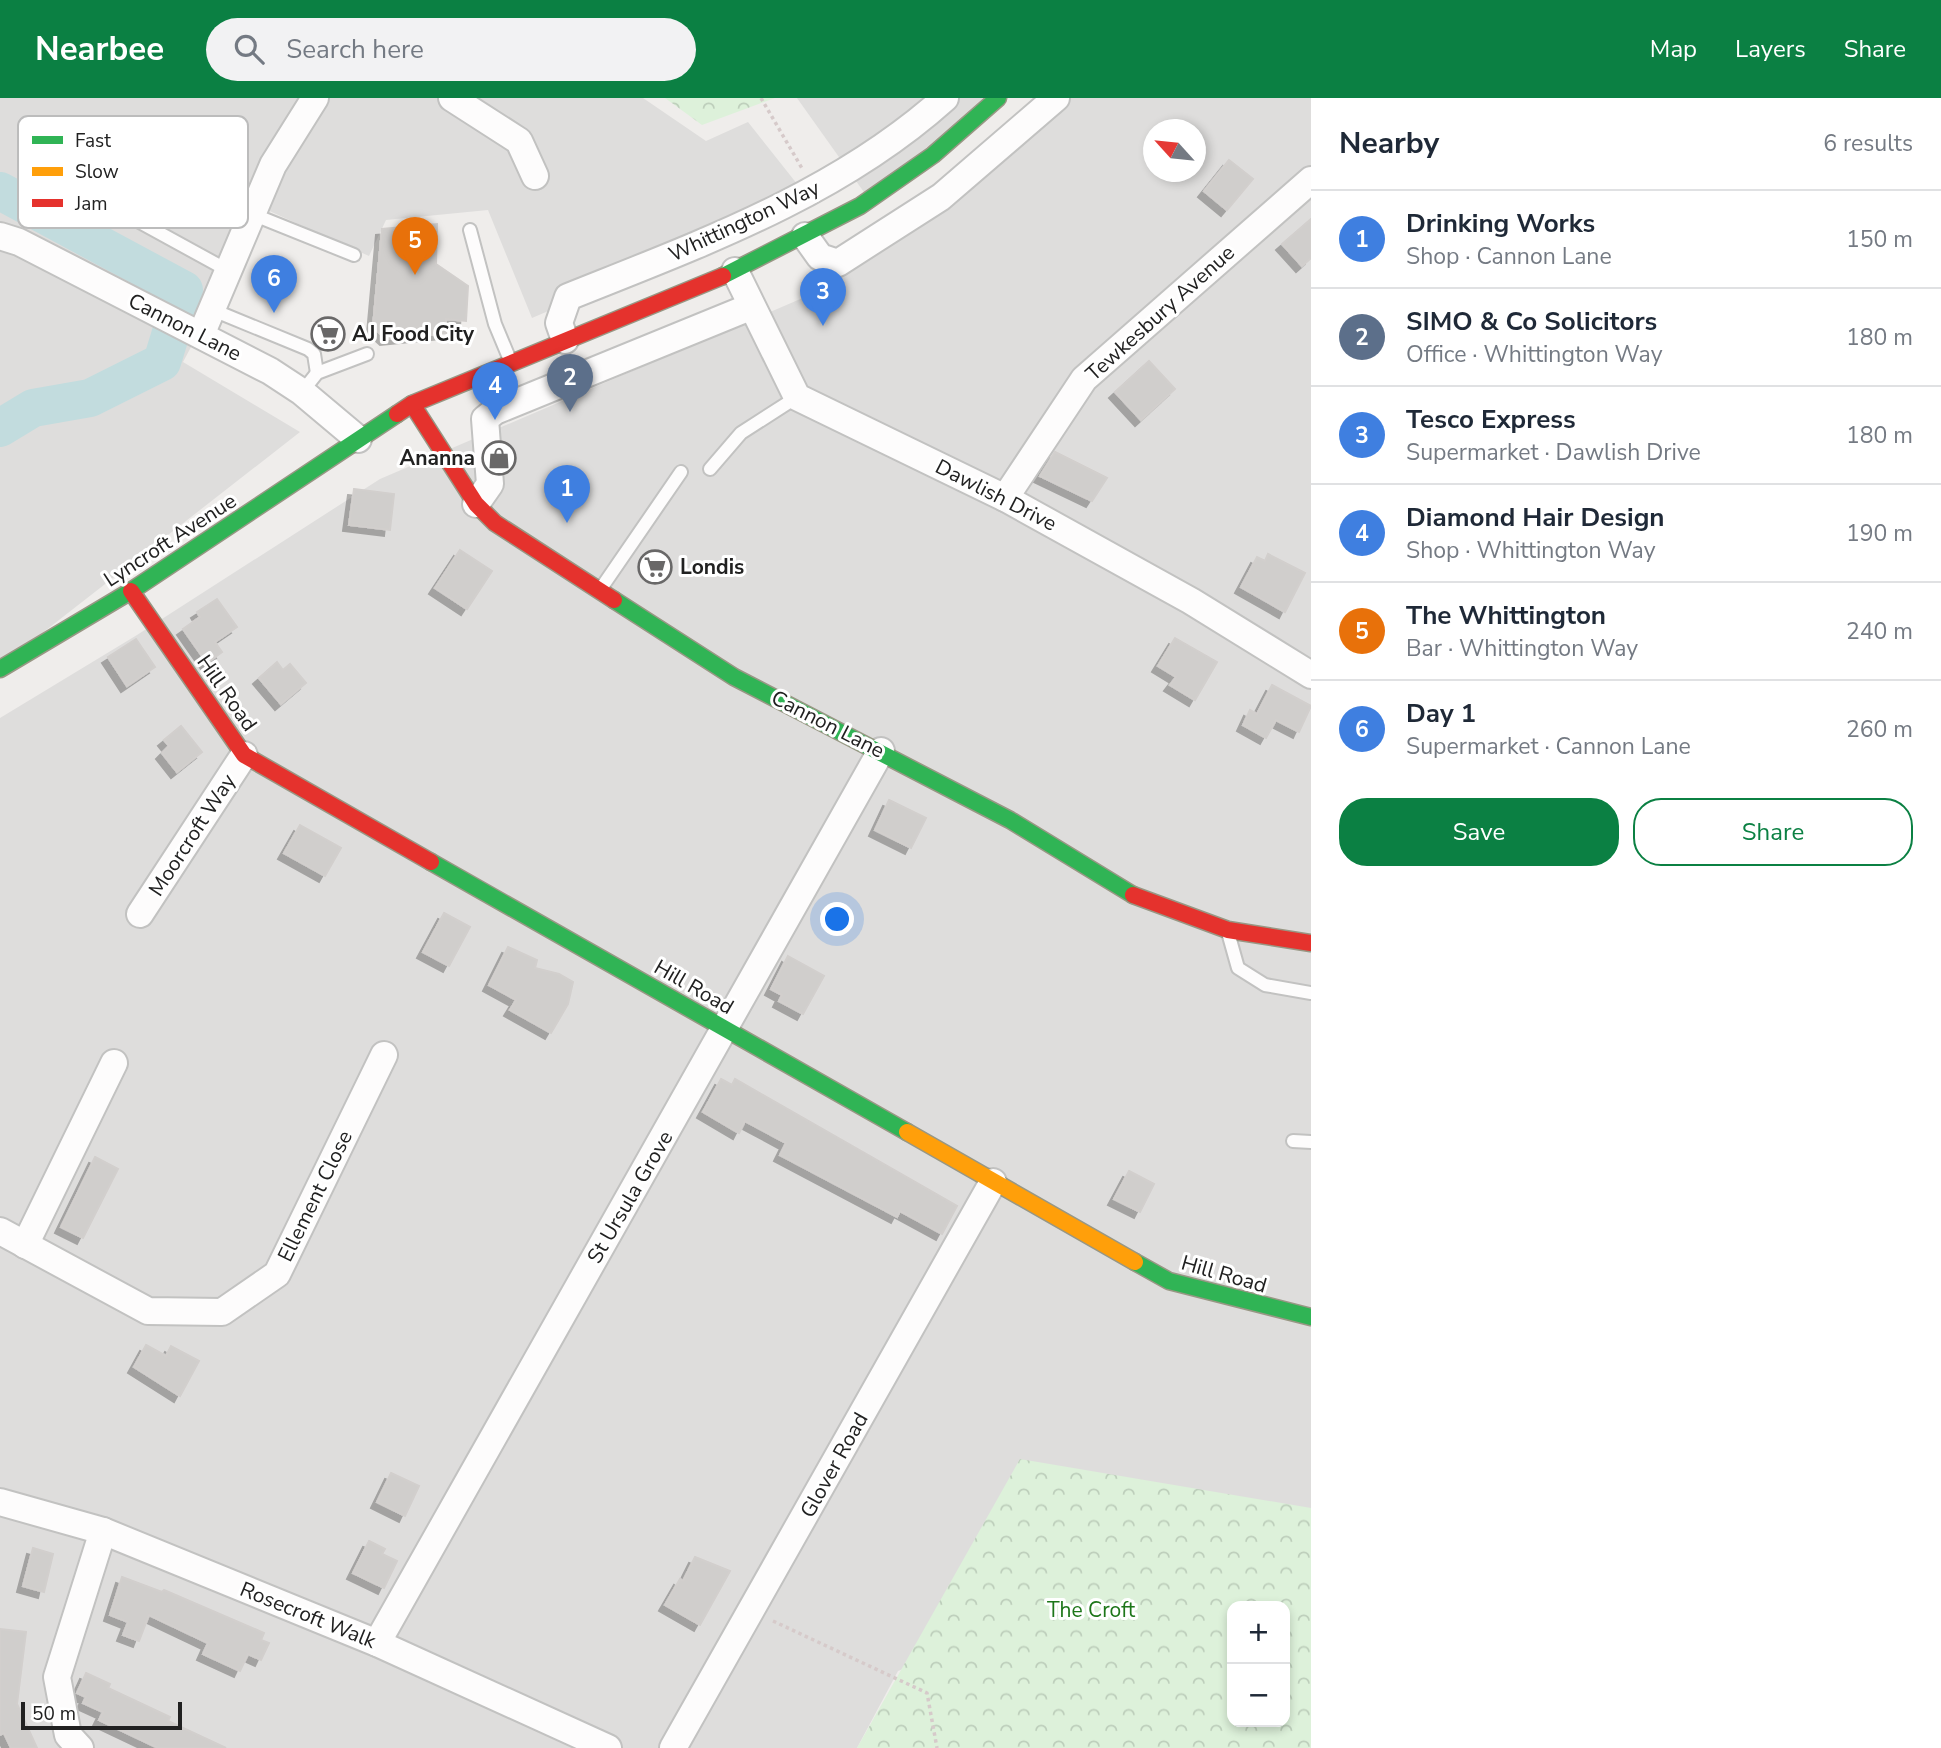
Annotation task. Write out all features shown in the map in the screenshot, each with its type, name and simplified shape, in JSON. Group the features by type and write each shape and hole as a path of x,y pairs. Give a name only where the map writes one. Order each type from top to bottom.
{"street":[{"path":"248,224 273,165 315,98"},
{"path":"452,98 519,141 535,176"},
{"name":"Whittington Way","path":"565,340 559,323 568,297 744,226 814,190 866,158 945,98"},
{"name":"Whittington Way","path":"358,439 412,404 734,271 805,236 860,206 933,155 998,98"},
{"name":"Whittington Way","path":"805,236 820,257 838,263 941,197 1056,98"},
{"name":"Tewkesbury Avenue","path":"1006,498 1084,379 1311,180"},
{"path":"193,331 212,310 246,228"},
{"name":"Cannon Lane","path":"0,236 19,242 270,370 310,383 358,439"},
{"path":"734,271 797,397"},
{"path":"476,504 490,484 484,430 485,419 495,411 750,307"},
{"name":"Dawlish Drive","path":"797,397 1006,498 1191,601 1311,675"},
{"name":"Cannon Lane","path":"412,404 476,504 495,523 734,677 1010,820 1133,895 1228,930 1311,943"},
{"name":"Lyncroft Avenue","path":"0,669 131,591 296,484 358,439"},
{"name":"Hill Road","path":"131,591 244,755 1169,1281 1298,1316 1311,1317"},
{"name":"St Ursula Grove","path":"377,1643 881,751"},
{"name":"Moorcroft Way","path":"140,914 244,755"},
{"name":"Ellement Close","path":"0,1231 148,1311 222,1312 277,1274 384,1055"},
{"path":"25,1245 114,1063"},
{"name":"Glover Road","path":"673,1748 993,1182"},
{"name":"Rosecroft Walk","path":"0,1502 103,1531 377,1643 608,1748"},
{"path":"80,1748 68,1735 57,1677 103,1531"}],"lane":[{"path":"252,214 354,255"},
{"path":"152,228 229,271"},
{"path":"470,230 495,324 512,363"},
{"path":"212,310 308,349 314,354 310,383"},
{"path":"310,383 368,354"},
{"path":"710,469 741,433 797,397"},
{"path":"599,591 681,472"},
{"path":"1228,930 1238,968 1265,985 1311,993"},
{"path":"1293,1141 1311,1142"}],"path":[{"path":"761,98 814,190"},
{"path":"752,1611 927,1693 937,1748"}],"shaded area":[{"path":"0,98 643,98 706,141 748,122 809,199 532,318 488,210 386,220 369,256 265,209 183,362 300,432 0,666"},
{"path":"797,98 995,98 871,202"},
{"path":"1046,98 1311,98 1311,1509 898,1671 857,1748 0,1748 0,718 137,635 380,479 812,294 883,239"}],"green space":[{"path":"665,98 775,98 702,125"},
{"name":"The Croft","path":"1020,1459 1311,1508 1311,1748 857,1748"}],"building":[{"path":"1229,160 1253,179 1227,210 1204,191"},
{"path":"1311,219 1311,258 1302,266 1282,244"},
{"path":"437,224 436,264 468,286 466,321 446,319 446,333 386,339 373,327 382,229"},
{"path":"1149,361 1175,389 1141,420 1115,392"},
{"path":"1055,452 1107,478 1092,501 1040,476"},
{"path":"354,489 394,494 390,530 349,525"},
{"path":"460,550 492,571 467,609 435,588"},
{"path":"1268,554 1305,573 1285,612 1241,587 1257,557 1265,561"},
{"path":"217,599 237,627 215,642 222,652 207,663 183,629 200,617 197,612"},
{"path":"1175,638 1217,662 1195,700 1170,685 1176,677 1158,666"},
{"path":"136,639 155,667 127,686 108,657"},
{"path":"277,662 283,670 290,664 306,683 281,704 259,678"},
{"path":"1272,685 1311,706 1299,732 1276,720 1266,738 1243,725 1250,710 1257,714"},
{"path":"181,726 202,752 177,772 162,753 169,746 164,740"},
{"path":"889,800 926,818 911,848 875,830"},
{"path":"300,825 341,848 325,876 284,853"},
{"path":"444,913 470,927 449,966 423,952"},
{"path":"508,947 537,960 535,968 559,974 573,982 568,1004 551,1033 510,1010 516,1000 489,985"},
{"path":"788,956 824,976 803,1014 779,1001 782,995 771,989"},
{"path":"721,1079 732,1085 735,1079 957,1206 942,1234 900,1211 897,1217 780,1155 786,1143 745,1121 739,1133 703,1112"},
{"path":"95,1157 118,1169 83,1238 61,1227"},
{"path":"1129,1171 1154,1184 1140,1212 1114,1199"},
{"path":"146,1345 166,1356 171,1346 199,1361 180,1396 134,1367"},
{"path":"391,1473 419,1486 405,1516 377,1502"},
{"path":"369,1541 385,1549 382,1554 397,1561 384,1588 353,1573"},
{"path":"33,1548 53,1554 44,1592 23,1586"},
{"path":"695,1557 730,1571 700,1625 665,1605 680,1579 683,1581"},
{"path":"122,1577 162,1592 164,1590 264,1633 261,1640 269,1643 261,1660 248,1654 240,1671 203,1654 208,1643 149,1615 139,1641 123,1635 128,1622 110,1615"},
{"path":"0,1629 26,1632 17,1704 37,1748 11,1748 4,1733 0,1735"},
{"path":"86,1673 110,1684 108,1688 170,1717 168,1721 226,1748 158,1748 99,1720 103,1712 83,1703 86,1697 77,1693"}],"waterway":[{"path":"0,191 18,201"},
{"path":"0,428 33,408 90,398 162,362 184,290 69,228"}],"traffic: fast":[{"path":"723,276 860,206 933,155 998,98"},
{"path":"0,669 131,591 397,414"},
{"path":"614,600 734,677 1010,820 1133,895"},
{"path":"431,862 907,1132"},
{"path":"1135,1262 1169,1281 1311,1317"}],"traffic: slow":[{"path":"907,1132 1135,1262"}],"traffic: jam":[{"path":"397,414 412,404 723,276"},
{"path":"412,404 476,504 495,523 614,600"},
{"path":"131,591 244,755 431,862"},
{"path":"1133,895 1228,930 1311,943"}],"place":[{"name":"The Whittington","path":"415,275"},
{"name":"Day 1","path":"274,313"},
{"name":"Tesco Express","path":"823,326"},
{"name":"AJ Food City","path":"328,334"},
{"name":"SIMO & Co Solicitors","path":"570,412"},
{"name":"Diamond Hair Design","path":"495,420"},
{"name":"Ananna","path":"499,458"},
{"name":"Drinking Works","path":"567,523"},
{"name":"Londis","path":"655,567"}]}
